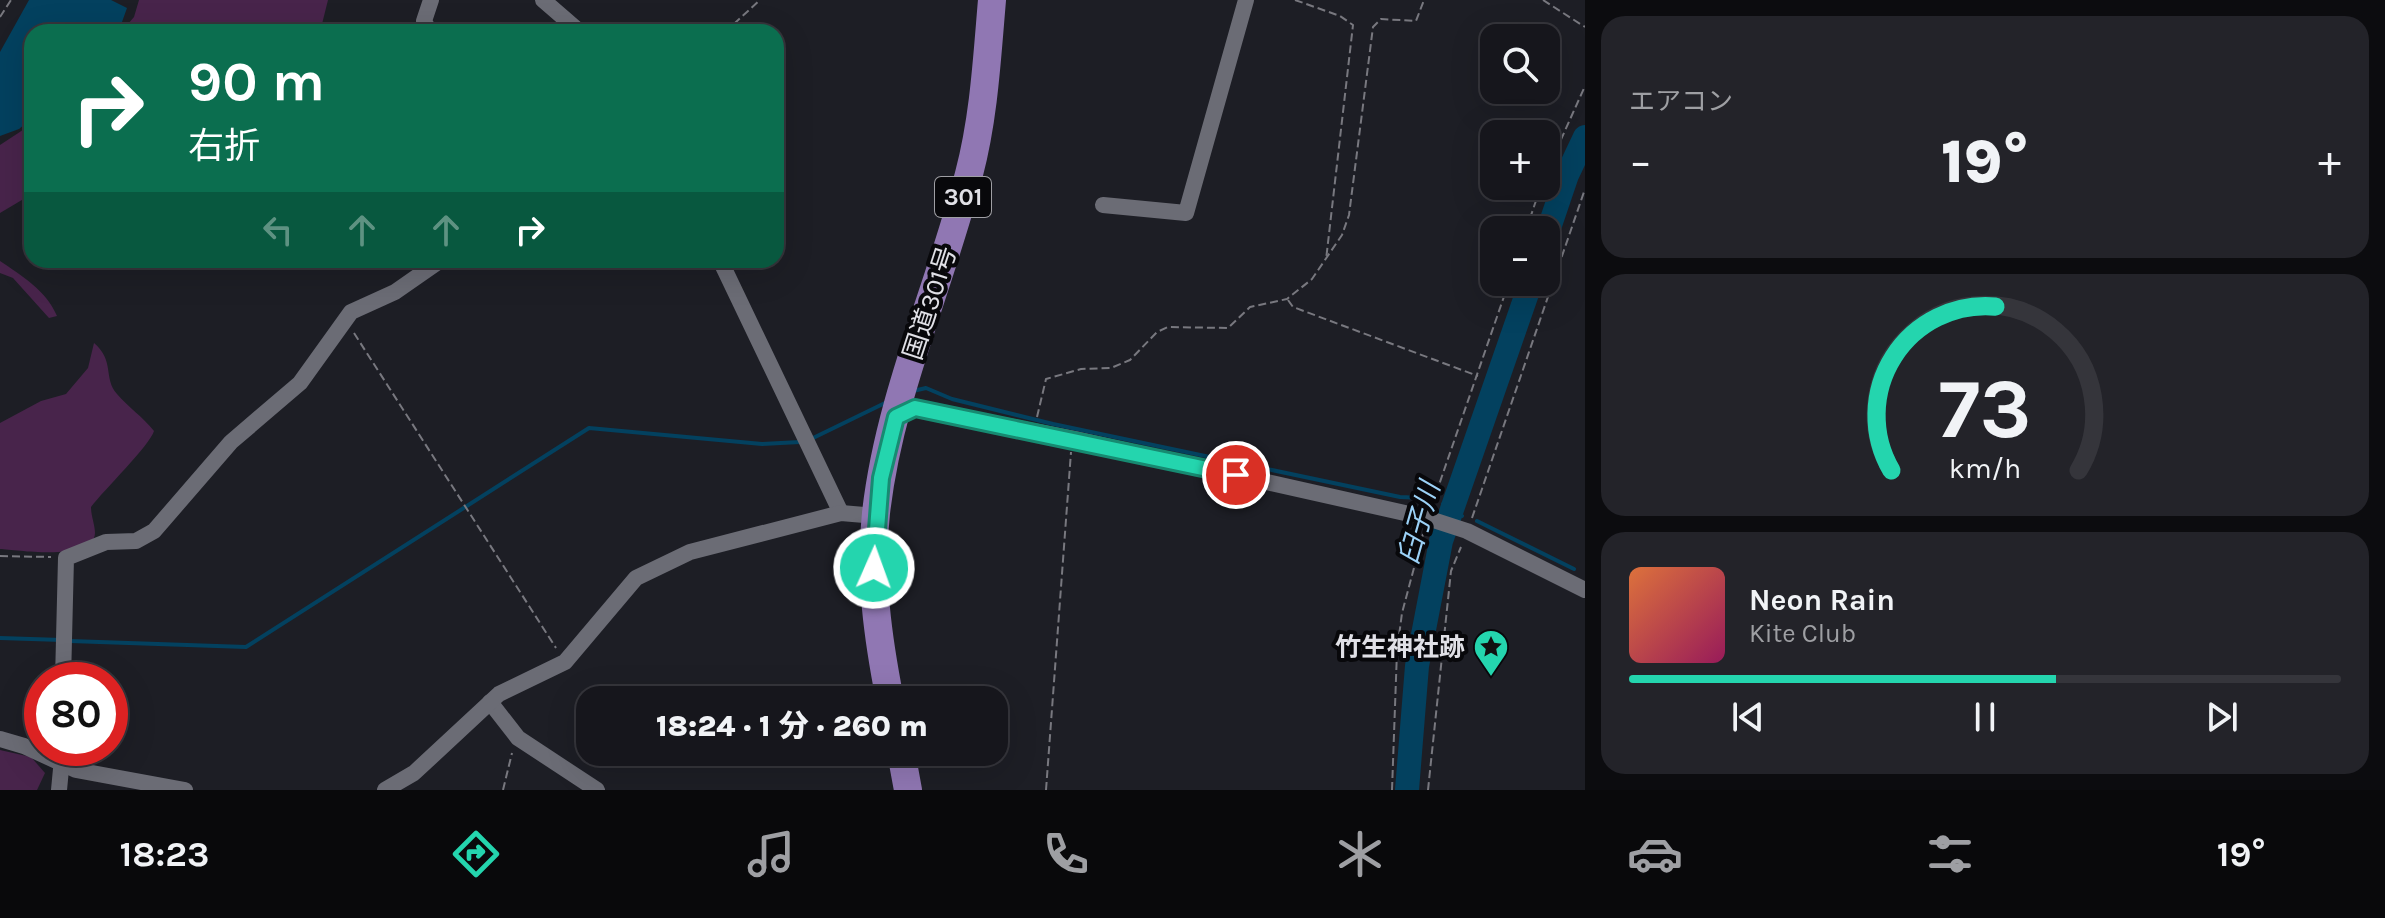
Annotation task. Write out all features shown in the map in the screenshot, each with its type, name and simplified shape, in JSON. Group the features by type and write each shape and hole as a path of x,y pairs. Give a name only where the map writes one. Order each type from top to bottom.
{"highway":[{"name":"国道301号","path":"887,686 876,622 876,516 900,403 970,172 982,111 992,0"},
{"path":"904,766 908,790"}],"street":[{"path":"426,24 431,0"},
{"path":"543,0 571,24"},
{"path":"1103,205 1186,213 1246,0"},
{"path":"63,662 66,558 96,545 136,541 154,531 231,442 300,383 351,312 387,297 429,268"},
{"path":"724,268 841,513"},
{"path":"900,403 1432,519 1464,530 1585,590"},
{"path":"385,790 414,773 490,702 565,662 636,578 690,552 841,513 876,516"},
{"path":"490,702 518,738 597,790"},
{"path":"0,739 24,746"},
{"path":"59,790 63,766 185,790"}],"path":[{"path":"0,17 11,0"},
{"path":"734,24 760,0"},
{"path":"1295,0 1340,16 1353,25 1326,261"},
{"path":"1038,414 1046,379 1081,369 1111,368 1130,360 1157,332 1168,327 1228,328 1250,307 1287,299 1312,279 1326,261 1349,215 1373,27 1381,19 1416,21 1424,0"},
{"path":"1543,0 1585,27"},
{"path":"1560,142 1585,86"},
{"path":"1428,790 1451,571 1585,189"},
{"path":"1287,299 1293,307 1479,376"},
{"path":"343,320 565,662"},
{"path":"1046,790 1075,439"},
{"path":"0,556 66,558"},
{"path":"503,790 518,738"}],"shaded area":[{"path":"139,0 328,0 322,24 128,24 134,17"},
{"path":"24,129 24,199 0,213 0,145"},
{"path":"0,261 40,291 57,316 49,318 13,278 0,273"},
{"path":"94,343 107,363 113,388 154,431 151,438 91,507 95,533 91,542 69,551 0,549 0,423 41,401 66,394 88,368"},
{"path":"0,750 24,755 24,766 39,766 45,773 37,790 0,790"}],"water":[{"path":"29,0 111,0 127,8 120,24 24,24 24,125 0,136 0,52"}],"waterway":[{"name":"臼子川","path":"1553,216 1567,175 1585,137"},
{"name":"臼子川","path":"1407,790 1417,666 1441,541 1526,296"},
{"path":"913,391 926,388 952,399 1053,424 1400,497 1423,498"},
{"path":"809,440 887,402"},
{"path":"70,641 246,647 589,428 762,444 800,442"},
{"name":"臼子川","path":"1443,504 1462,516"},
{"path":"1477,521 1574,569"},
{"path":"0,638 62,640"}],"place":[{"name":"竹生神社跡","path":"1491,678"}],"route":[{"path":"874,568 881,478 896,417 915,408 1236,475"}]}
